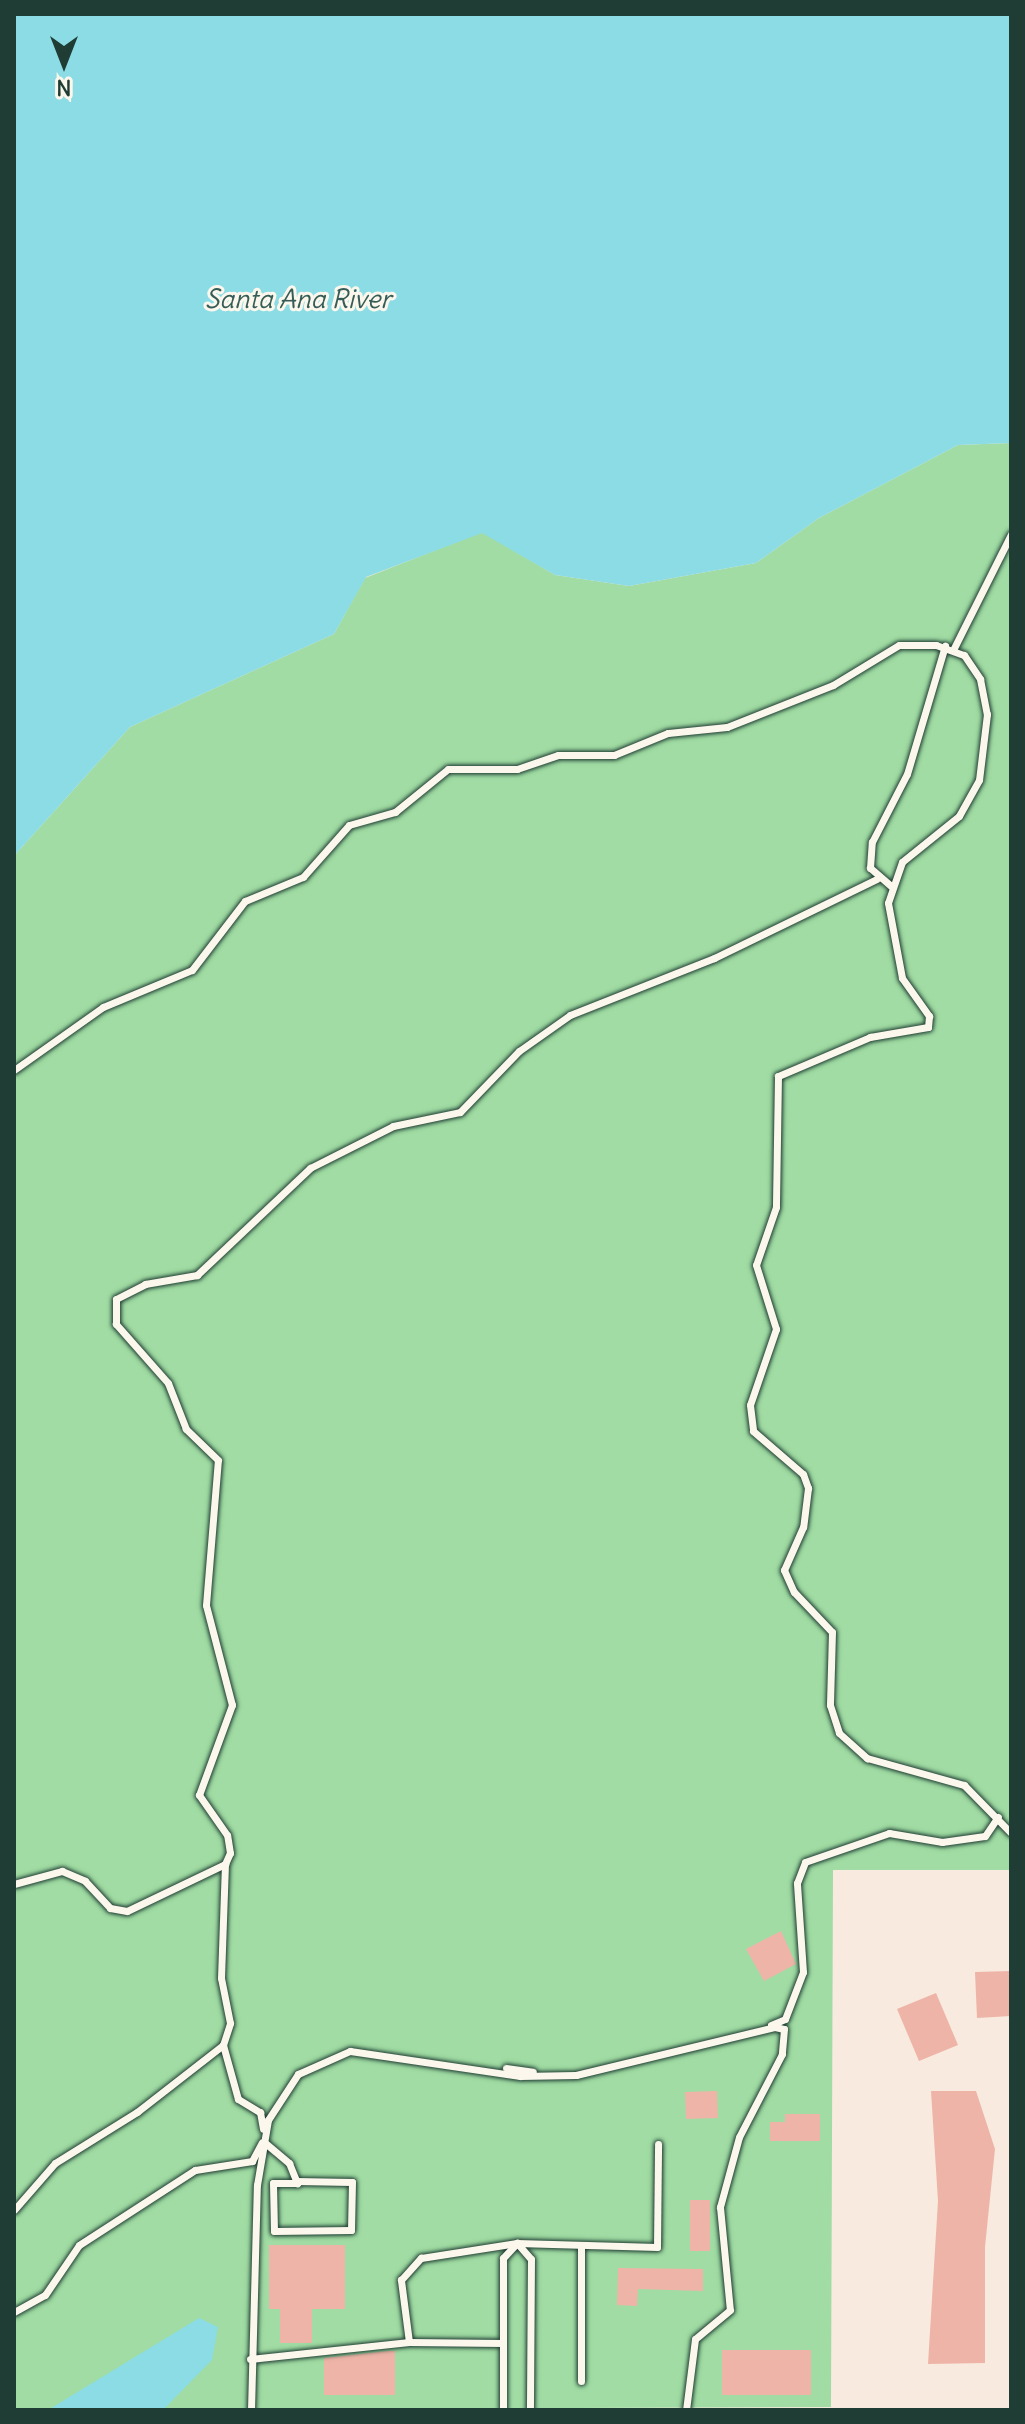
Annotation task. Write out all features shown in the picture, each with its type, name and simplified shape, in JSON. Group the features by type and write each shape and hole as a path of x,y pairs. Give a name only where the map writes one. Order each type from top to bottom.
{"lane":[{"path":"954,648 1011,534"},
{"path":"14,1070 103,1007 192,970 245,901 303,877 349,825 395,812 448,769 517,769 558,755 614,755 668,733 727,727 833,685 899,645 954,648 973,667 984,696 979,780 959,816 915,845 891,886 893,948 902,978 929,1016 928,1027 870,1037 778,1076 776,1207 756,1265 776,1329 750,1418 753,1431 803,1474 808,1488 803,1527 784,1570 794,1592 832,1632 830,1705 839,1733 890,1767 964,1785 1011,1833"},
{"path":"891,886 877,879 870,868 875,828 907,774 945,646"},
{"path":"252,2161 264,2142 264,2125 260,2112 238,2099 223,2045 230,2023 221,1978 227,1835 199,1795 232,1705 206,1605 218,1460 186,1429 168,1383 116,1324 116,1299 145,1284 197,1275 310,1168 393,1126 460,1112 519,1051 570,1015 714,958 877,879"},
{"path":"264,2125 302,2067 343,2049 574,2073 771,2025 785,2019 803,1972 797,1883 805,1862 889,1833 942,1842 985,1836 998,1817"},
{"path":"14,1884 62,1871 85,1881 110,1908 127,1911 225,1864"},
{"path":"251,2410 250,2359 264,2142 268,2120 298,2074 350,2051 520,2076 576,2075 693,2041 784,2029 775,2073 727,2169 720,2207 730,2310 695,2339 686,2410"},
{"path":"14,2210 55,2163 137,2112 223,2045"},
{"path":"264,2142 296,2181 352,2182 351,2230 274,2231 273,2183 296,2181"},
{"path":"409,2342 400,2298 411,2264 517,2243 657,2247 658,2144"},
{"path":"252,2161 261,2171"},
{"path":"14,2312 45,2295 79,2245 177,2180 217,2163 252,2161"},
{"path":"503,2410 503,2258 517,2243"},
{"path":"517,2243 531,2259 530,2410"},
{"path":"581,2245 581,2381"},
{"path":"250,2359 409,2342 503,2343"}],"green space":[{"path":"1011,443 1011,1870 833,1870 831,2407 14,2410 14,856 130,727 334,634 365,578 482,532 555,575 629,586 756,563 819,518 958,445"}],"water":[{"name":"Santa Ana River","path":"14,14 1011,14 1011,443 958,445 819,518 756,563 629,586 555,575 482,533 366,577 334,634 130,727 14,856"},
{"path":"199,2318 218,2327 212,2360 163,2410 48,2410"}],"building":[{"path":"781,1931 796,1964 764,1981 746,1949"},
{"path":"1011,1971 1011,2016 977,2018 975,1972"},
{"path":"936,1993 958,2045 919,2061 897,2009"},
{"path":"717,2091 718,2118 686,2119 685,2092"},
{"path":"931,2091 976,2091 995,2149 985,2247 985,2363 928,2364 938,2201"},
{"path":"785,2114 820,2114 820,2141 770,2141 770,2122 785,2122"},
{"path":"690,2200 710,2200 710,2251 690,2251"},
{"path":"269,2245 345,2245 345,2309 312,2309 312,2343 280,2343 280,2309 269,2309"},
{"path":"618,2268 703,2269 703,2291 638,2289 637,2306 617,2305"},
{"path":"722,2350 811,2350 811,2395 722,2395"},
{"path":"395,2351 395,2395 324,2395 324,2358"}]}
